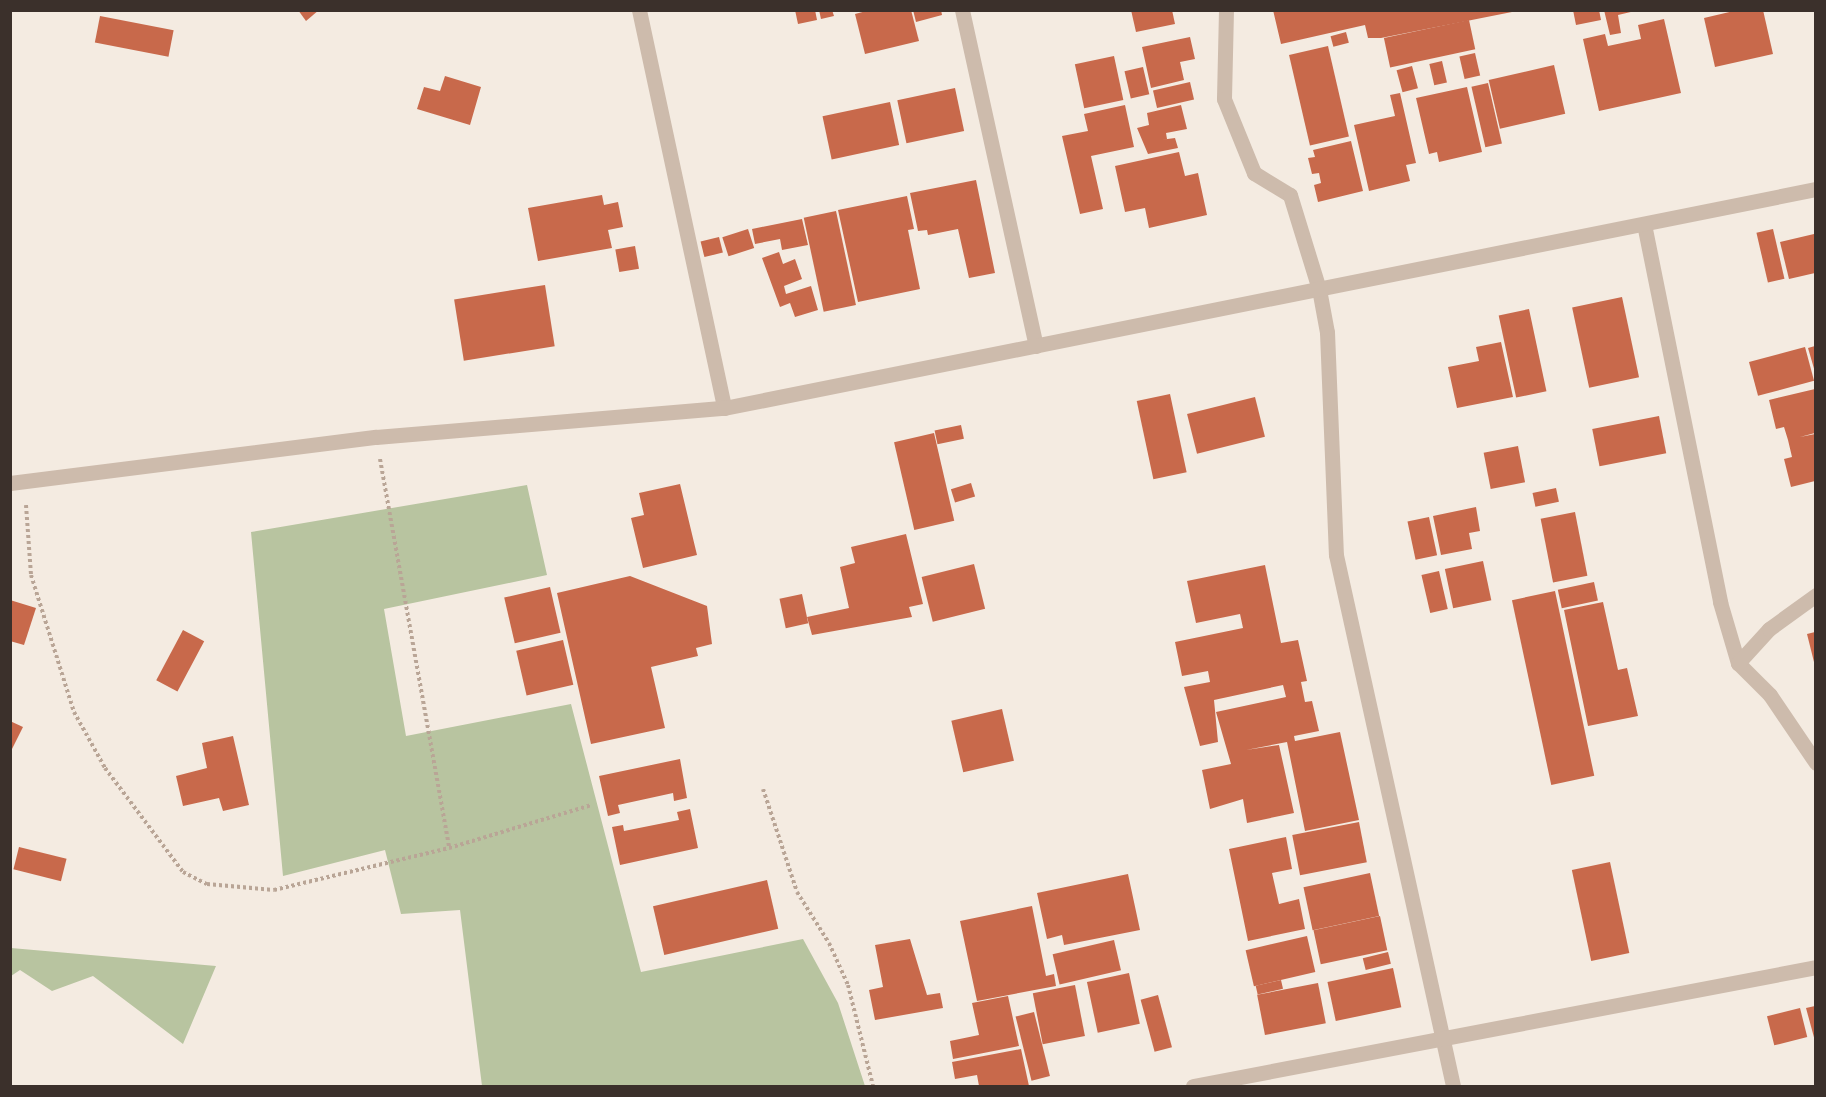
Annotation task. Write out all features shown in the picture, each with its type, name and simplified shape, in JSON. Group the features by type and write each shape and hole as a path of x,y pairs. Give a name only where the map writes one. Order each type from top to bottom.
{"street":[{"path":"639,10 724,408"},
{"path":"962,10 1036,346"},
{"path":"1226,10 1224,99 1254,173 1290,195 1319,289 1326,332 1336,555 1453,1086"},
{"path":"17,482 376,437 724,408 1815,189"},
{"path":"1644,224 1720,602 1738,663 1770,695 1815,763"},
{"path":"1738,663 1769,629 1815,595"},
{"path":"1193,1086 1815,967"}],"path":[{"path":"376,437 449,848"},
{"path":"17,482 31,575 74,712 105,768 183,872 207,884 274,890 449,848 591,805"},
{"path":"763,789 797,892 830,943 848,985 873,1086"}],"green space":[{"path":"527,485 547,575 384,609 406,736 571,704 641,972 803,939 838,1003 865,1086 482,1086 460,910 401,914 385,850 283,876 251,532"},
{"path":"11,948 216,966 183,1044 93,976 52,991 20,970 11,976"}],"building":[{"path":"298,10 319,10 306,21"},
{"path":"795,10 815,10 817,20 798,24"},
{"path":"819,10 832,10 834,16 821,19"},
{"path":"870,10 911,10 919,41 865,54 855,14"},
{"path":"913,10 941,10 942,15 916,22"},
{"path":"1131,10 1172,10 1175,24 1136,32"},
{"path":"1273,10 1517,11 1381,38 1368,38 1365,25 1281,44"},
{"path":"1573,10 1599,10 1601,20 1576,25"},
{"path":"1604,10 1635,11 1618,15 1621,33 1610,35"},
{"path":"1738,10 1763,10 1773,54 1715,67 1704,18"},
{"path":"100,16 174,30 168,57 95,43"},
{"path":"1664,19 1681,93 1599,111 1583,39 1605,34 1608,46 1641,39 1638,25"},
{"path":"1469,20 1475,49 1390,67 1384,38"},
{"path":"1346,32 1349,43 1333,47 1331,36"},
{"path":"1190,37 1195,59 1180,62 1184,80 1151,88 1142,47"},
{"path":"1328,46 1349,137 1310,146 1289,55"},
{"path":"1475,53 1480,75 1465,79 1459,57"},
{"path":"1114,56 1123,100 1084,108 1075,64"},
{"path":"1442,61 1447,82 1434,85 1429,64"},
{"path":"1554,65 1565,114 1500,129 1489,80"},
{"path":"1412,66 1418,88 1402,92 1397,70"},
{"path":"1143,67 1149,94 1131,99 1124,71"},
{"path":"445,76 481,87 470,125 417,109 424,87 440,91"},
{"path":"1190,82 1194,100 1157,108 1153,91"},
{"path":"1488,83 1502,143 1485,147 1471,87"},
{"path":"1467,87 1482,152 1439,162 1437,152 1429,154 1416,98"},
{"path":"955,88 964,131 906,143 897,100"},
{"path":"1400,93 1416,163 1406,165 1410,181 1369,191 1354,125 1395,116 1390,95"},
{"path":"890,102 899,145 832,159 823,116"},
{"path":"1125,105 1134,147 1091,156 1103,209 1080,214 1062,136 1088,131 1084,114"},
{"path":"1181,105 1187,129 1166,133 1167,139 1160,140 1175,138 1178,148 1148,154 1137,128 1149,125 1147,113"},
{"path":"1351,141 1363,191 1318,202 1314,185 1321,183 1319,173 1312,174 1308,158 1315,157 1313,150"},
{"path":"1179,152 1185,176 1198,173 1207,215 1149,228 1145,208 1125,212 1115,166"},
{"path":"976,180 995,273 969,278 958,229 928,235 927,230 918,231 910,193"},
{"path":"602,195 604,205 618,202 623,227 608,230 612,248 538,261 528,208"},
{"path":"907,196 914,229 908,230 920,289 858,302 838,210"},
{"path":"836,211 856,305 824,312 804,218"},
{"path":"802,219 808,245 782,250 780,239 755,244 752,229"},
{"path":"748,229 754,248 729,256 722,237"},
{"path":"1773,229 1784,279 1768,283 1756,233"},
{"path":"1814,234 1815,273 1789,279 1780,242"},
{"path":"719,237 723,253 704,257 701,242"},
{"path":"635,246 639,269 619,272 615,249"},
{"path":"779,252 783,264 795,259 802,279 784,286 786,294 811,286 818,310 795,317 790,303 780,307 762,258"},
{"path":"545,285 555,346 464,361 454,299"},
{"path":"1622,297 1639,377 1589,388 1572,308"},
{"path":"1529,309 1546,391 1516,398 1499,315"},
{"path":"1501,342 1513,397 1457,408 1448,367 1479,361 1476,347"},
{"path":"1815,346 1815,372 1808,348"},
{"path":"1805,347 1814,381 1758,396 1749,362"},
{"path":"1815,389 1815,433 1800,437 1815,434 1815,481 1791,487 1784,459 1792,457 1788,440 1784,427 1776,429 1769,400"},
{"path":"1170,394 1187,472 1153,479 1137,401"},
{"path":"1255,397 1265,437 1197,454 1187,414"},
{"path":"1659,416 1666,453 1600,466 1592,429"},
{"path":"961,425 964,439 938,444 935,431"},
{"path":"934,433 954,521 914,530 894,442"},
{"path":"1518,446 1525,482 1491,489 1484,453"},
{"path":"971,483 975,496 955,503 951,489"},
{"path":"680,484 697,555 643,568 631,518 644,515 639,493"},
{"path":"1556,488 1559,502 1535,507 1533,493"},
{"path":"1476,507 1480,531 1469,533 1472,549 1441,555 1433,516"},
{"path":"1575,512 1587,576 1553,582 1541,519"},
{"path":"1429,517 1437,555 1416,560 1407,522"},
{"path":"906,534 923,604 909,607 912,617 812,635 807,617 849,608 840,567 855,563 851,547"},
{"path":"1483,561 1491,600 1453,608 1445,569"},
{"path":"974,564 985,609 933,622 922,577"},
{"path":"1265,565 1281,643 1298,640 1307,681 1301,682 1305,702 1312,701 1319,731 1294,736 1295,741 1340,732 1359,820 1305,831 1287,742 1246,750 1279,745 1294,813 1247,823 1243,799 1210,809 1202,770 1231,764 1216,712 1286,697 1283,685 1214,700 1218,742 1200,746 1184,687 1210,682 1208,671 1182,676 1175,642 1243,628 1240,614 1196,623 1187,581"},
{"path":"1439,571 1448,609 1430,613 1421,575"},
{"path":"630,576 707,606 712,644 696,648 698,656 651,667 665,728 591,744 557,593"},
{"path":"1594,582 1598,601 1562,608 1558,590"},
{"path":"550,587 561,633 515,643 504,598"},
{"path":"1555,591 1594,776 1551,785 1512,600"},
{"path":"802,594 808,623 786,628 780,599"},
{"path":"10,600 36,608 24,645 10,641"},
{"path":"1603,602 1618,670 1627,668 1638,716 1588,726 1564,610"},
{"path":"183,630 204,641 177,692 156,680"},
{"path":"1815,632 1815,666 1807,634"},
{"path":"563,640 573,685 527,696 516,651"},
{"path":"1002,709 1014,761 963,772 951,721"},
{"path":"10,721 23,727 10,753"},
{"path":"233,736 249,805 223,811 219,798 183,806 176,776 207,768 202,743"},
{"path":"680,759 687,798 674,801 673,793 618,805 620,813 608,816 599,776"},
{"path":"690,809 698,848 620,865 612,827 623,825 624,831 679,820 677,812"},
{"path":"1359,822 1367,862 1300,875 1292,835"},
{"path":"1286,837 1292,869 1272,873 1279,904 1299,899 1305,929 1248,941 1229,849"},
{"path":"19,847 67,859 61,881 13,869"},
{"path":"1610,862 1629,953 1591,961 1572,870"},
{"path":"1370,873 1379,916 1313,930 1303,887"},
{"path":"1128,874 1140,930 1064,945 1062,935 1047,939 1037,893"},
{"path":"767,880 778,929 664,955 653,906"},
{"path":"1032,906 1046,976 1054,974 1056,986 977,1001 960,921"},
{"path":"1380,916 1387,950 1321,964 1313,930"},
{"path":"1307,936 1315,972 1254,986 1246,950"},
{"path":"910,939 927,995 940,993 943,1008 875,1020 869,990 883,987 875,945"},
{"path":"1114,940 1121,970 1060,984 1053,954"},
{"path":"1388,952 1391,964 1366,970 1363,958"},
{"path":"1393,968 1401,1007 1336,1021 1327,982"},
{"path":"1129,973 1140,1024 1098,1033 1087,982"},
{"path":"1281,980 1283,989 1258,995 1256,986"},
{"path":"1318,983 1326,1023 1265,1035 1257,995"},
{"path":"1075,985 1085,1036 1043,1044 1033,993"},
{"path":"1158,995 1172,1047 1155,1052 1141,1000"},
{"path":"1008,996 1019,1046 953,1059 950,1041 979,1035 972,1003"},
{"path":"1815,1006 1815,1041 1806,1008"},
{"path":"1800,1008 1807,1037 1774,1045 1767,1016"},
{"path":"1034,1012 1050,1076 1032,1081 1016,1017"},
{"path":"1021,1049 1029,1086 979,1086 977,1075 955,1079 952,1062"}]}
